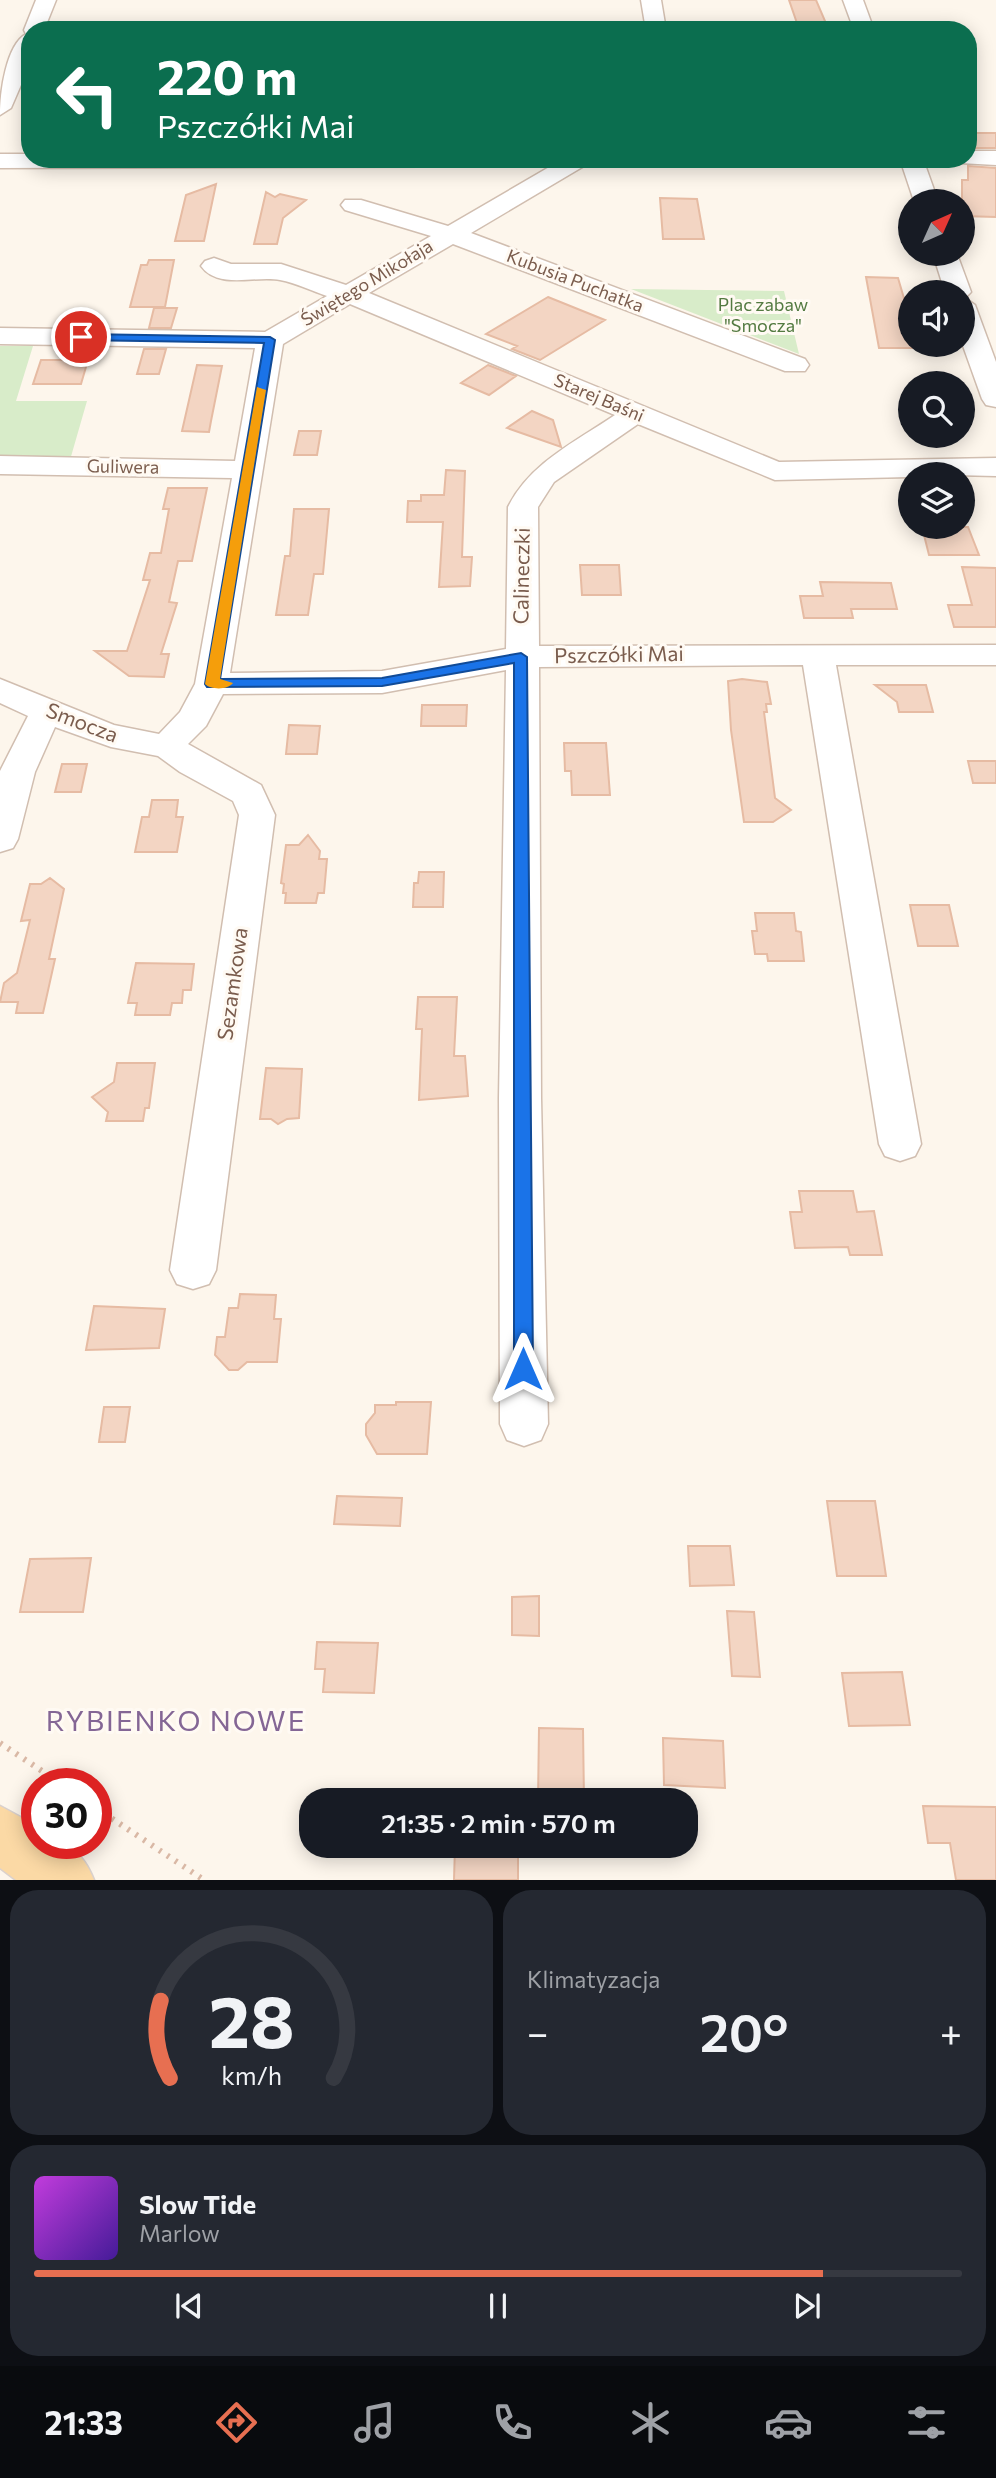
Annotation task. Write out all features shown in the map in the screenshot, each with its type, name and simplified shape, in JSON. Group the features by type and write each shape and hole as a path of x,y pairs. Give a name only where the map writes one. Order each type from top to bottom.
{"main road":[{"path":"0,1834 66,1880"}],"street":[{"path":"38,21 46,0"},
{"path":"651,0 654,21"},
{"path":"853,0 861,21"},
{"path":"0,108 21,60"},
{"path":"977,158 996,158"},
{"path":"0,160 21,160"},
{"path":"0,183 46,168"},
{"name":"Świętego Mikołaja","path":"270,340 565,168"},
{"path":"914,168 922,189"},
{"name":"Kubusia Puchatka","path":"353,205 450,234 795,365"},
{"name":"Starej Baśni","path":"214,265 227,272 281,272 348,294 775,471 996,467"},
{"path":"0,337 270,340 212,684 194,718 167,746"},
{"path":"975,340 996,399"},
{"name":"Calineczki","path":"524,1424 521,657 523,507 532,489 544,476 636,413"},
{"name":"Guliwera","path":"0,465 246,470"},
{"name":"Pszczółki Mai","path":"212,684 382,682 521,657 660,654 996,654"},
{"path":"818,656 900,1144"},
{"name":"Smocza","path":"0,690 48,711 139,744 167,746"},
{"path":"0,839 19,760 30,736 48,711"},
{"name":"Sezamkowa","path":"167,746 192,764 248,794 257,815 193,1270"}],"path":[{"path":"0,1744 37,1768"},
{"path":"112,1819 204,1880"}],"green space":[{"name":"Plac zabaw \"Smocza\"","path":"631,289 784,291 799,354"},
{"path":"0,346 33,346 16,401 87,401 70,460 0,458"}],"building":[{"path":"789,0 816,0 825,21 796,21"},
{"path":"977,133 996,133 996,148 977,148"},
{"path":"968,168 996,168 996,217 975,216 975,189 962,189 962,180 968,180"},
{"path":"216,184 204,241 175,241 186,195"},
{"path":"266,192 275,197 280,194 306,200 283,218 277,244 254,244"},
{"path":"660,198 697,199 704,239 663,239"},
{"path":"149,260 174,260 165,307 130,307 141,265 147,265"},
{"path":"866,277 898,278 898,348 879,348"},
{"path":"548,297 605,320 540,360 512,349 517,346 486,334"},
{"path":"154,308 177,308 171,328 149,328"},
{"path":"144,349 166,349 159,374 137,374"},
{"path":"41,360 88,360 81,384 33,384"},
{"path":"197,365 222,366 209,432 182,431"},
{"path":"488,365 516,376 489,395 461,383"},
{"path":"532,411 553,420 561,447 507,428"},
{"path":"299,431 321,431 317,455 294,455"},
{"path":"446,470 465,471 462,557 472,557 470,586 439,587 443,522 407,522 408,501 421,501 421,495 444,495"},
{"path":"168,488 207,488 192,561 178,561 169,602 177,603 161,654 169,654 164,677 129,676 95,651 127,651 150,580 143,580 150,553 161,553 169,509 163,509"},
{"path":"294,509 329,509 323,574 314,574 308,615 276,615 285,556 290,556"},
{"path":"925,539 973,539 979,555 929,555"},
{"path":"580,565 619,565 621,595 582,595"},
{"path":"962,567 996,568 996,627 954,627 948,605 972,605"},
{"path":"820,582 891,583 897,609 851,609 853,618 804,618 800,596 823,596"},
{"path":"742,679 767,682 771,704 766,704 767,712 764,712 775,798 791,810 773,822 744,822 731,730 728,681"},
{"path":"875,685 926,685 933,712 899,712 897,702"},
{"path":"422,705 467,705 466,726 421,726"},
{"path":"289,725 320,726 317,754 286,754"},
{"path":"564,743 606,743 610,795 572,795 571,771 565,771"},
{"path":"968,761 996,761 996,783 973,783"},
{"path":"62,764 87,764 81,792 55,792"},
{"path":"152,800 178,800 176,817 183,817 177,852 135,852 142,817 149,817"},
{"path":"308,835 320,851 319,859 327,859 324,893 318,893 316,903 285,903 286,893 283,893 284,884 281,883 286,845 299,845"},
{"path":"419,872 444,872 443,907 413,907 414,883 418,883"},
{"path":"50,878 64,889 49,959 55,959 43,1013 16,1013 18,1002 0,1002 4,983 17,973 30,920 21,921 30,884 41,884"},
{"path":"910,905 949,905 958,946 918,946"},
{"path":"755,913 794,913 796,931 801,932 804,961 768,961 767,954 755,954 752,931 757,931"},
{"path":"136,963 194,964 191,990 183,990 182,1003 172,1003 170,1015 135,1015 137,1003 128,1003"},
{"path":"418,997 457,997 454,1056 465,1056 468,1096 419,1100 422,1029 416,1029"},
{"path":"117,1063 155,1063 149,1108 145,1108 143,1121 106,1121 108,1112 92,1097 114,1082"},
{"path":"266,1068 302,1069 299,1118 287,1119 278,1124 271,1119 260,1119"},
{"path":"799,1191 853,1191 857,1212 874,1211 882,1255 850,1255 848,1247 795,1248 790,1212 802,1212"},
{"path":"240,1294 276,1295 274,1319 281,1319 277,1362 247,1362 238,1370 229,1370 215,1355 217,1337 225,1337 229,1308 238,1308"},
{"path":"94,1306 165,1309 159,1348 86,1350"},
{"path":"396,1402 431,1402 427,1454 377,1454 366,1435 366,1424 375,1413 375,1405 396,1405"},
{"path":"104,1407 130,1407 125,1442 99,1442"},
{"path":"337,1496 402,1498 400,1526 334,1524"},
{"path":"827,1501 875,1501 886,1576 837,1576"},
{"path":"688,1546 730,1546 734,1585 690,1586"},
{"path":"91,1558 83,1612 20,1612 30,1559"},
{"path":"539,1596 539,1636 512,1635 512,1597"},
{"path":"727,1611 754,1612 760,1677 732,1676"},
{"path":"317,1642 378,1643 374,1693 323,1692 325,1669 315,1669"},
{"path":"902,1672 910,1725 849,1726 842,1673"},
{"path":"539,1728 583,1729 584,1788 538,1788"},
{"path":"663,1738 723,1741 725,1788 664,1785"},
{"path":"923,1806 996,1807 996,1880 956,1880 950,1843 928,1843"},
{"path":"455,1858 518,1858 518,1880 454,1880"}],"slow traffic":[{"path":"226,683 212,684 261,390"}],"district":[{"name":"RYBIENKO NOWE","path":"176,1721"}],"route":[{"path":"81,337 270,340 212,684 382,682 461,670 521,657 520,1098 523,1369"}]}
